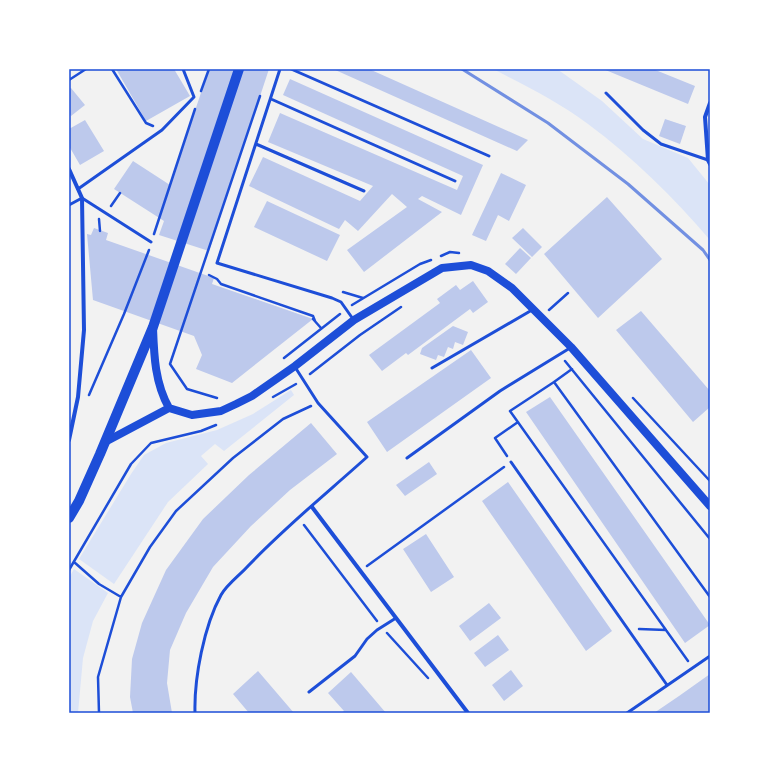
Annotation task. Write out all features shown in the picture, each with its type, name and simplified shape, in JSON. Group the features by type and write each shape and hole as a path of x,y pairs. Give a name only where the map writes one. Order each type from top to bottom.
{"main road":[{"path":"69,518 79,501 154,327 239,69"},
{"path":"105,442 170,408 192,415 222,411 252,396 295,366 354,320 442,268 454,265 471,265 488,272 512,288 571,347 710,506"},
{"path":"154,327 154,358 158,383 170,408"}],"street":[{"path":"709,162 705,117 710,103"},
{"path":"69,169 82,198 84,330 78,397 69,440"},
{"path":"312,507 468,713"}],"lane":[{"path":"78,189 162,130 194,97 183,69"},
{"path":"280,69 217,263 332,298 341,302 347,308 354,320"},
{"path":"291,69 489,156"},
{"path":"606,93 643,130 661,144 709,162"},
{"path":"271,100 455,181"},
{"path":"256,144 364,191"},
{"path":"69,205 82,198 151,242"},
{"path":"432,368 533,309"},
{"path":"407,458 500,391 571,347"},
{"path":"195,713 196,693 206,633 222,594 273,539 312,507 367,457 318,403 295,366"},
{"path":"511,462 667,685"},
{"path":"309,692 355,656 367,639 376,630 396,618"},
{"path":"627,713 710,656"}],"path":[{"path":"69,80 86,69"},
{"path":"112,69 146,123 162,130"},
{"path":"199,98 209,69"},
{"path":"222,398 215,399 187,389 170,364 262,92"},
{"path":"86,401 124,314 151,242 197,105"},
{"path":"106,214 120,193"},
{"path":"438,257 450,252 464,254"},
{"path":"278,363 347,308 420,264 432,259"},
{"path":"209,274 217,279 221,284 313,316 314,320 321,328"},
{"path":"550,315 547,312 568,293"},
{"path":"572,369 510,412 692,668"},
{"path":"272,398 303,379"},
{"path":"554,382 710,597"},
{"path":"632,397 710,481"},
{"path":"99,713 98,677 120,597 150,547 176,511 233,458 282,418 318,403"},
{"path":"69,570 131,464 151,442 201,431 221,422"},
{"path":"360,570 511,462 495,438 518,422"},
{"path":"299,518 318,544"},
{"path":"74,562 99,584 120,597"},
{"path":"626,628 666,630"}],"shaded area":[{"path":"493,69 557,69 602,101 643,139 688,158 710,185 710,240 682,209 637,164 605,137 554,101"},
{"path":"291,390 294,395 224,451 215,444 201,456 208,464 168,502 114,584 79,559 144,455 166,443 217,430 253,414"},
{"path":"74,569 108,593 93,621 83,658 78,713 69,713 69,578"}],"building":[{"path":"116,69 174,69 190,96 146,121"},
{"path":"209,69 269,69 209,251 159,235 164,221 114,189 133,161 170,185"},
{"path":"333,69 369,69 528,140 517,151"},
{"path":"603,69 653,69 695,86 688,104"},
{"path":"290,79 483,165 461,215 422,196 418,199 442,212 364,272 347,250 407,207 392,194 358,231 345,220 339,229 249,186 263,157 360,201 373,186 268,142 280,113 457,190 463,176 283,95"},
{"path":"71,88 85,105 71,116 69,113 69,89"},
{"path":"665,119 686,126 680,144 659,136"},
{"path":"85,120 104,151 80,165 69,146 69,129"},
{"path":"501,173 526,185 509,221 498,215 486,241 472,235"},
{"path":"607,197 662,259 598,318 544,254"},
{"path":"267,201 340,235 327,261 254,227"},
{"path":"94,228 108,233 106,240 214,278 212,284 313,319 232,383 196,369 202,355 194,336 93,300 87,234 91,235"},
{"path":"523,228 542,247 532,257 512,238"},
{"path":"520,248 531,258 516,274 505,264"},
{"path":"473,281 488,302 473,313 470,309 408,355 406,353 382,371 369,355 440,303 437,299 456,285 460,290"},
{"path":"641,311 710,391 710,407 693,422 616,330"},
{"path":"453,326 468,332 463,345 455,342 453,349 448,347 444,357 438,355 436,360 420,354 422,348"},
{"path":"471,350 491,378 387,452 367,422"},
{"path":"550,397 710,625 685,643 526,412"},
{"path":"311,423 337,454 290,490 251,526 213,567 186,613 170,650 167,683 172,713 133,713 130,697 132,659 142,623 166,570 203,519 249,475"},
{"path":"429,462 437,474 405,496 396,485"},
{"path":"508,482 612,631 586,651 482,501"},
{"path":"426,534 454,577 431,592 403,549"},
{"path":"489,603 501,618 470,641 459,626"},
{"path":"498,635 509,650 485,667 474,653"},
{"path":"511,670 523,686 504,701 492,685"},
{"path":"258,671 294,713 249,713 233,694"},
{"path":"351,672 386,713 341,713 344,711 328,693"},
{"path":"710,674 710,712 654,713 679,696"}],"railway":[{"path":"462,69 548,123 628,184 703,250 710,260"}]}
